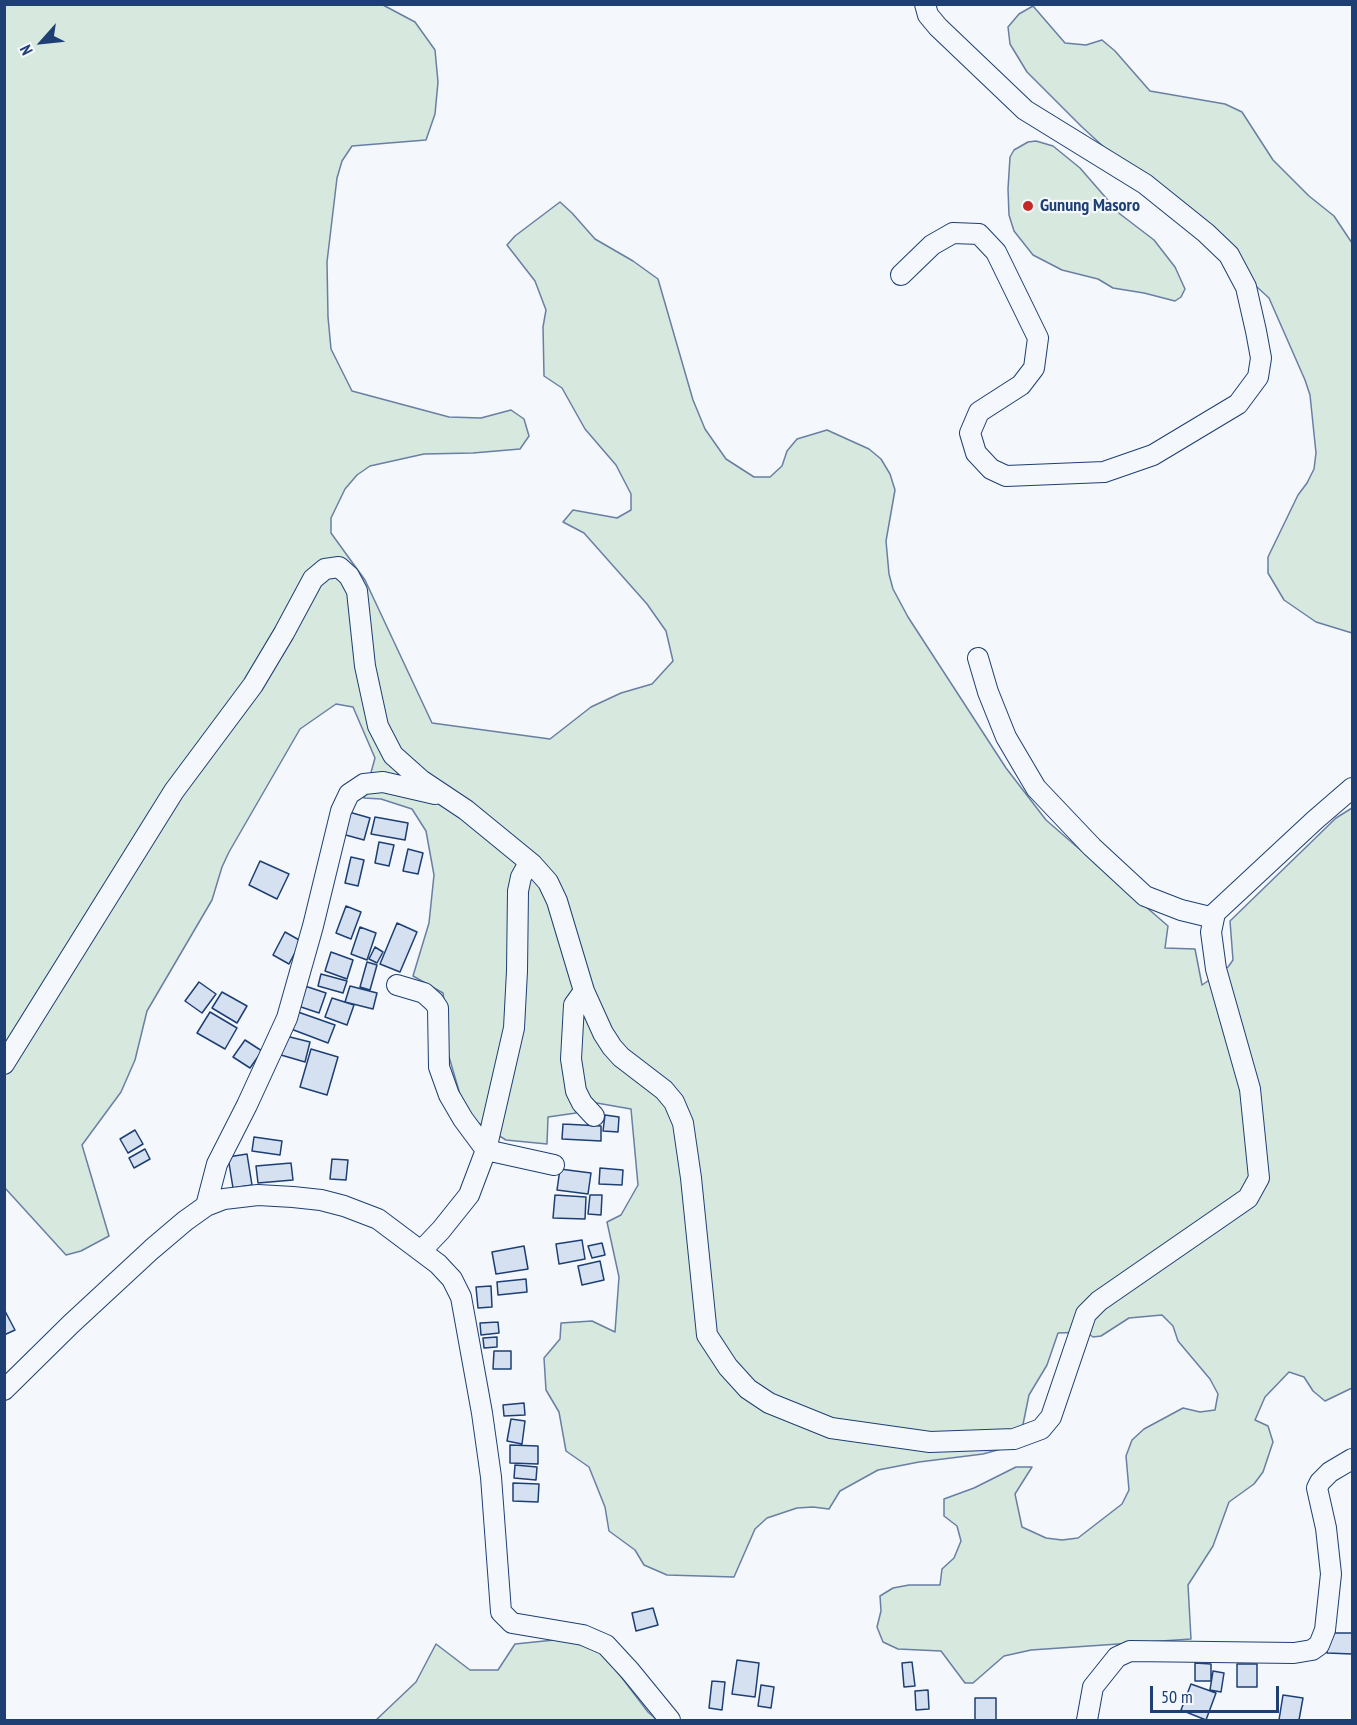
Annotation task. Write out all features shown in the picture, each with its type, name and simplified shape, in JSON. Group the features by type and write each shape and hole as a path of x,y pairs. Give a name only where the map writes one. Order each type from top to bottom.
{"street":[{"path":"901,275 932,244 952,233 979,234 996,252 1038,338 1034,368 1021,385 980,412 970,433 976,453 991,469 1006,476 1104,472 1154,456 1238,404 1258,377 1261,358 1246,287 1229,255 1206,233 1145,184 1025,110 938,27 928,15 925,4"},
{"path":"4,1064 174,791 253,685 313,579 325,568 339,567 349,576 357,591 365,666 378,726 393,755 421,780 466,810 532,864 548,882 557,901 584,991 612,1047 664,1090 674,1102 683,1123 691,1178 707,1335 728,1367 748,1389 769,1403 831,1428 930,1442 1014,1439 1041,1428 1051,1417 1086,1314 1099,1301 1248,1198 1259,1178 1250,1089 1216,969 1211,932 1215,913 1353,788"},
{"path":"978,658 988,692 1006,737 1036,788 1092,847 1145,896 1181,910 1214,918"},
{"path":"206,1206 217,1164 287,1017 313,926 341,811 350,794 364,784 383,782 447,797"},
{"path":"422,1250 469,1195 486,1150 514,1028 518,971 518,891 521,877 526,868 532,864"},
{"path":"397,985 424,993 438,1008 439,1067 449,1095 486,1150 554,1165"},
{"path":"584,991 574,1005 571,1059 576,1091 582,1103 594,1116"},
{"path":"4,1390 152,1249 206,1206 224,1199 258,1195 321,1200 378,1219 422,1250 452,1279 460,1297 482,1413 491,1477 501,1612 512,1623 583,1635 606,1645 670,1720"},
{"path":"1087,1720 1093,1687 1118,1657 1130,1652 1294,1653 1312,1650 1319,1645 1324,1630 1331,1574 1326,1528 1317,1488 1330,1472 1353,1459"}],"shaded area":[{"path":"5,5 383,5 415,22 435,50 438,82 435,114 426,140 352,146 342,161 337,178 327,262 331,349 352,391 449,417 481,418 511,410 524,419 529,436 520,449 424,454 370,466 357,475 345,489 331,518 331,533 365,580 432,723 550,739 591,707 621,693 652,684 673,661 666,631 647,604 584,533 563,522 573,510 617,518 631,510 631,494 616,465 585,429 562,388 544,376 543,327 546,310 535,281 507,245 515,236 560,202 595,239 658,279 693,400 705,429 726,459 754,477 770,477 782,466 787,451 797,439 827,430 869,449 881,459 890,474 895,490 886,541 889,574 893,589 908,617 1006,768 1046,820 1168,926 1165,948 1195,949 1202,985 1228,967 1233,960 1230,921 1336,818 1352,808 1352,1388 1325,1401 1313,1391 1304,1377 1289,1372 1265,1397 1255,1420 1268,1426 1273,1442 1263,1472 1254,1484 1229,1502 1213,1546 1188,1585 1191,1639 1031,1650 1004,1656 973,1683 965,1683 941,1651 898,1649 883,1642 877,1627 881,1611 880,1596 893,1588 909,1585 940,1585 942,1569 954,1558 961,1541 957,1526 944,1516 944,1499 974,1488 1016,1467 1032,1467 1015,1494 1022,1527 1046,1538 1062,1540 1078,1538 1122,1504 1129,1490 1126,1456 1132,1440 1144,1429 1183,1408 1200,1412 1215,1410 1218,1394 1210,1379 1178,1341 1173,1326 1162,1315 1129,1318 1101,1336 1093,1337 1086,1332 1058,1333 1047,1365 1029,1395 1019,1444 983,1454 878,1470 840,1491 829,1509 797,1508 767,1518 755,1529 734,1577 667,1575 644,1565 635,1550 609,1531 605,1507 589,1467 566,1451 559,1412 546,1390 544,1358 560,1339 561,1323 592,1321 615,1332 619,1277 607,1222 621,1215 638,1185 631,1109 591,1102 576,1113 548,1117 547,1144 506,1140 473,1120 461,1098 445,1043 446,1014 443,993 413,976 429,923 434,875 426,831 412,809 381,799 364,798 375,758 353,707 336,704 300,729 229,852 212,900 147,1011 135,1060 121,1092 82,1145 109,1236 81,1251 66,1255 5,1188"},
{"path":"1033,6 1065,43 1086,45 1102,40 1115,51 1150,91 1225,104 1242,112 1273,160 1309,196 1334,216 1352,243 1352,633 1316,622 1284,600 1268,573 1268,557 1298,495 1314,469 1316,453 1310,395 1269,298 1082,127 1027,72 1010,44 1008,27 1019,14"},
{"path":"1036,141 1053,146 1080,168 1120,214 1154,240 1175,267 1185,289 1181,297 1175,301 1113,288 1098,279 1062,270 1033,255 1014,231 1009,215 1008,189 1010,157 1014,150 1028,142"},
{"path":"564,1639 603,1653 648,1712 657,1720 376,1720 416,1682 436,1644 470,1670 498,1670 515,1644"}],"building":[{"path":"349,812 370,818 364,840 342,834"},
{"path":"375,817 408,823 405,840 371,834"},
{"path":"379,842 394,845 389,866 375,863"},
{"path":"408,849 423,853 418,874 403,871"},
{"path":"351,857 364,860 358,886 345,883"},
{"path":"260,861 289,874 277,899 249,885"},
{"path":"346,906 361,912 351,939 336,933"},
{"path":"397,923 417,932 400,972 380,964"},
{"path":"360,927 376,933 367,960 351,954"},
{"path":"285,932 301,941 289,964 273,955"},
{"path":"375,947 383,952 377,963 369,959"},
{"path":"331,952 353,960 347,979 325,971"},
{"path":"367,962 377,965 370,990 360,987"},
{"path":"321,974 347,981 343,993 318,986"},
{"path":"199,982 216,994 202,1013 185,1001"},
{"path":"305,986 326,993 319,1013 298,1006"},
{"path":"350,986 377,993 373,1009 345,1002"},
{"path":"222,992 247,1006 237,1023 212,1008"},
{"path":"332,998 354,1005 347,1025 325,1017"},
{"path":"210,1012 237,1028 225,1049 197,1033"},
{"path":"298,1012 335,1025 328,1043 291,1029"},
{"path":"286,1036 310,1042 305,1062 281,1055"},
{"path":"245,1040 262,1051 250,1068 233,1057"},
{"path":"311,1049 338,1057 327,1095 300,1087"},
{"path":"605,1115 619,1117 618,1132 603,1131"},
{"path":"563,1124 601,1126 601,1141 562,1139"},
{"path":"135,1130 143,1144 128,1153 120,1139"},
{"path":"254,1137 282,1141 280,1155 252,1151"},
{"path":"145,1149 150,1159 134,1168 129,1158"},
{"path":"247,1154 252,1185 233,1188 228,1157"},
{"path":"332,1159 348,1160 346,1180 330,1179"},
{"path":"291,1163 293,1180 258,1183 256,1166"},
{"path":"600,1168 623,1170 622,1185 599,1184"},
{"path":"560,1169 591,1173 588,1194 557,1190"},
{"path":"555,1195 586,1197 585,1219 553,1218"},
{"path":"590,1195 602,1195 601,1215 588,1214"},
{"path":"582,1240 585,1259 559,1264 556,1244"},
{"path":"602,1243 605,1255 592,1258 588,1246"},
{"path":"524,1246 528,1269 496,1274 492,1252"},
{"path":"600,1261 604,1280 582,1285 578,1266"},
{"path":"526,1279 527,1292 498,1295 497,1282"},
{"path":"491,1286 492,1307 478,1308 476,1287"},
{"path":"4,1312 15,1330 4,1335"},
{"path":"498,1322 499,1333 481,1335 480,1323"},
{"path":"497,1337 497,1347 484,1348 483,1338"},
{"path":"494,1351 511,1351 511,1369 493,1369"},
{"path":"524,1403 525,1415 504,1416 503,1405"},
{"path":"511,1419 525,1421 522,1444 507,1441"},
{"path":"510,1445 538,1446 538,1464 510,1463"},
{"path":"515,1465 537,1467 536,1480 514,1478"},
{"path":"513,1483 539,1484 538,1502 513,1501"},
{"path":"653,1608 658,1625 636,1631 632,1613"},
{"path":"1327,1633 1352,1633 1352,1654 1327,1653"},
{"path":"737,1660 759,1663 755,1697 732,1694"},
{"path":"912,1662 915,1686 904,1687 902,1663"},
{"path":"1195,1663 1211,1664 1211,1681 1195,1681"},
{"path":"1237,1664 1257,1664 1257,1687 1237,1687"},
{"path":"1213,1671 1224,1673 1221,1692 1210,1690"},
{"path":"712,1681 725,1682 722,1710 709,1708"},
{"path":"1191,1684 1216,1693 1206,1720 1181,1710"},
{"path":"761,1685 774,1687 771,1708 758,1706"},
{"path":"928,1690 929,1709 916,1710 915,1691"},
{"path":"1283,1695 1303,1698 1299,1720 1279,1720"},
{"path":"975,1698 996,1698 996,1720 975,1720"}],"place":[{"name":"Gunung Masoro","path":"1028,206"}]}
